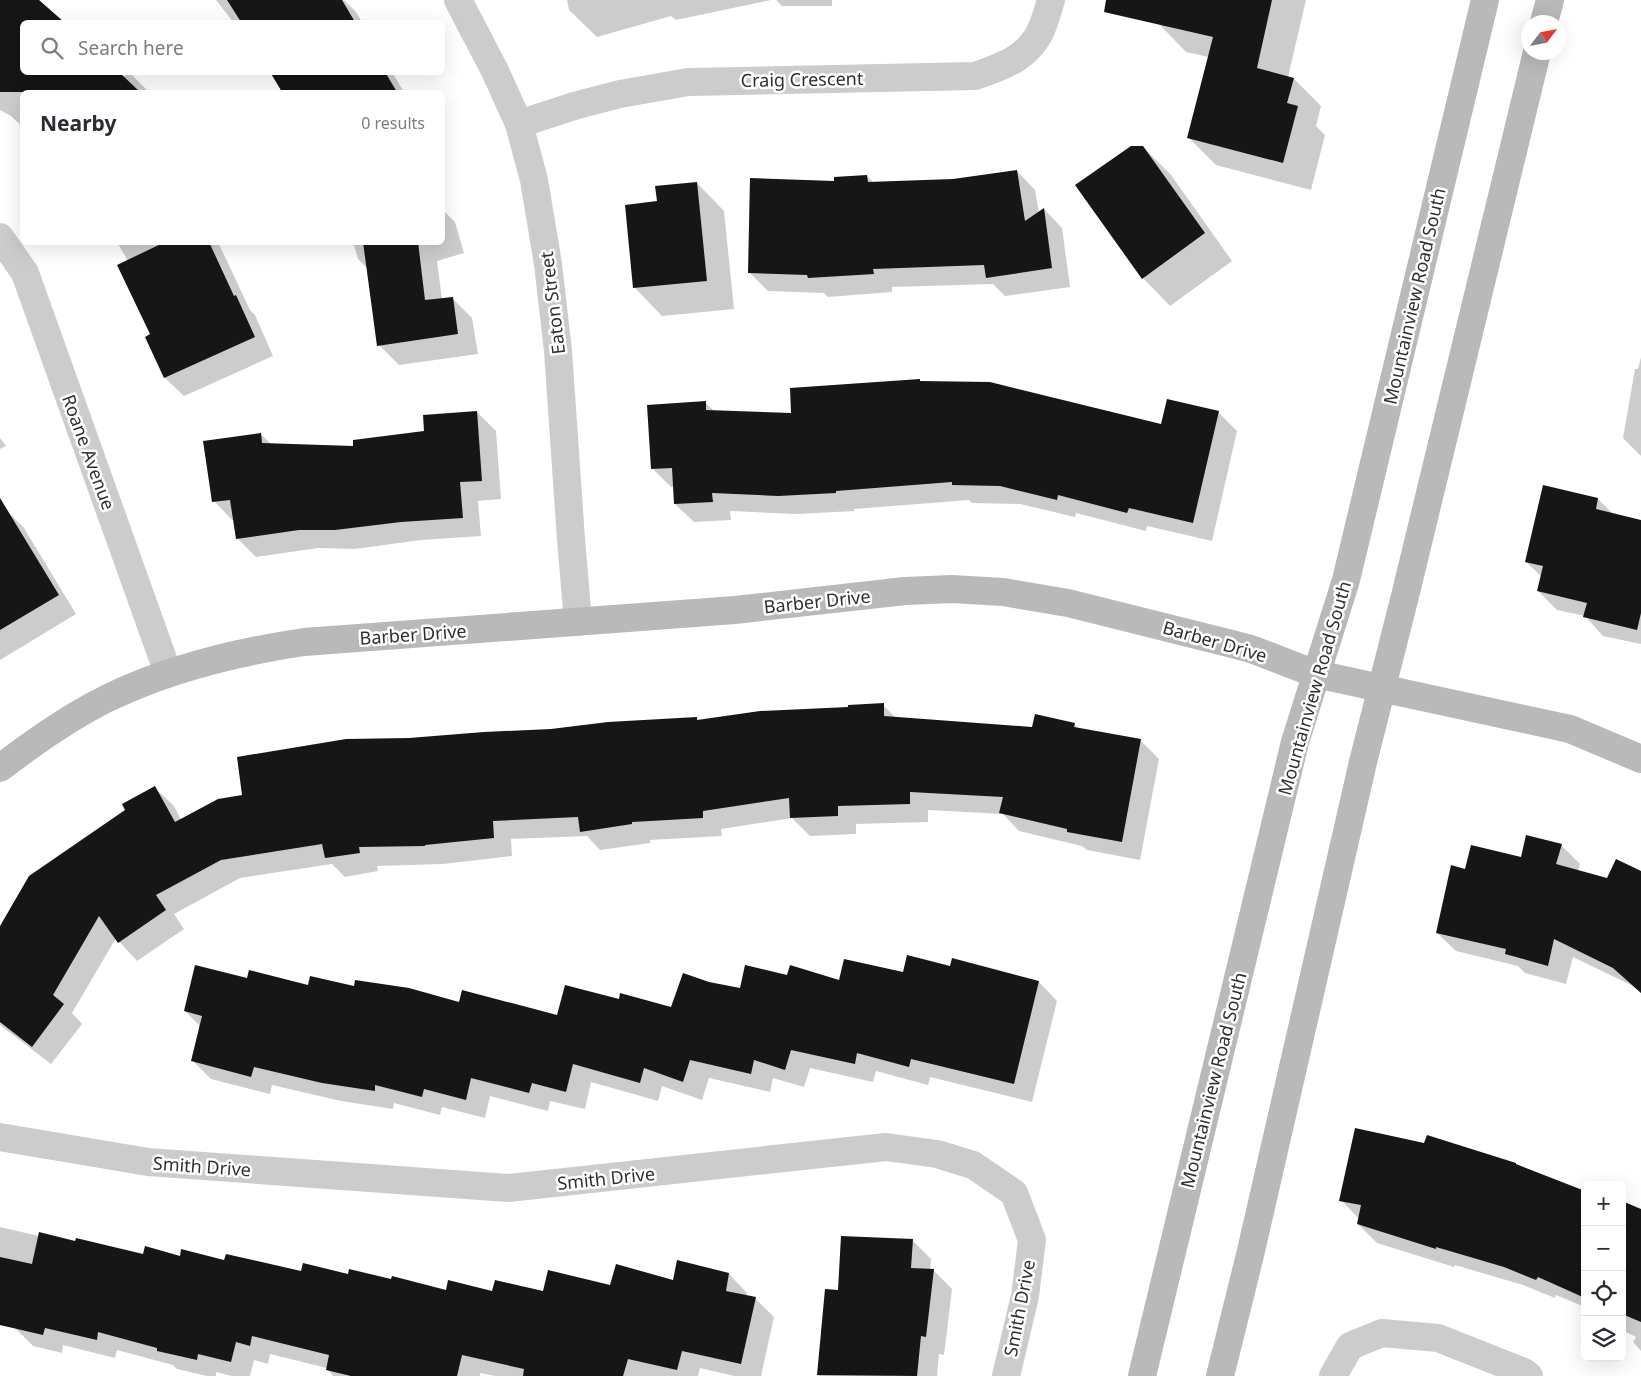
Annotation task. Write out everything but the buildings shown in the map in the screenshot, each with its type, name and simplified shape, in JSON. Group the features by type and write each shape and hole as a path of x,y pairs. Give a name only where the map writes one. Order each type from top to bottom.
{"main road":[{"name":"Mountainview Road South","path":"1142,1376 1295,742 1346,580 1485,0"},
{"path":"1546,15 1550,0"},
{"path":"1220,1376 1250,1255 1360,771 1535,60"},
{"name":"Barber Drive","path":"0,768 43,736 108,698 168,673 234,654 304,642 735,610 905,591 952,590 1003,592 1068,604 1232,644 1251,649 1316,674 1570,730 1641,759"}],"street":[{"name":"Eaton Street","path":"458,0 495,71 519,124 534,180 548,264 558,351 578,622"},
{"name":"Craig Crescent","path":"519,124 574,106 620,94 688,82 975,76 1002,67 1026,53 1041,31 1051,0"},
{"name":"Roane Avenue","path":"0,237 25,273 168,673"},
{"name":"Smith Drive","path":"0,1137 148,1162 508,1188 886,1147 937,1154 973,1166 1014,1194 1032,1240 1025,1296 1006,1376"},
{"path":"1333,1376 1350,1346 1382,1333 1438,1338 1524,1372 1529,1376"}]}
